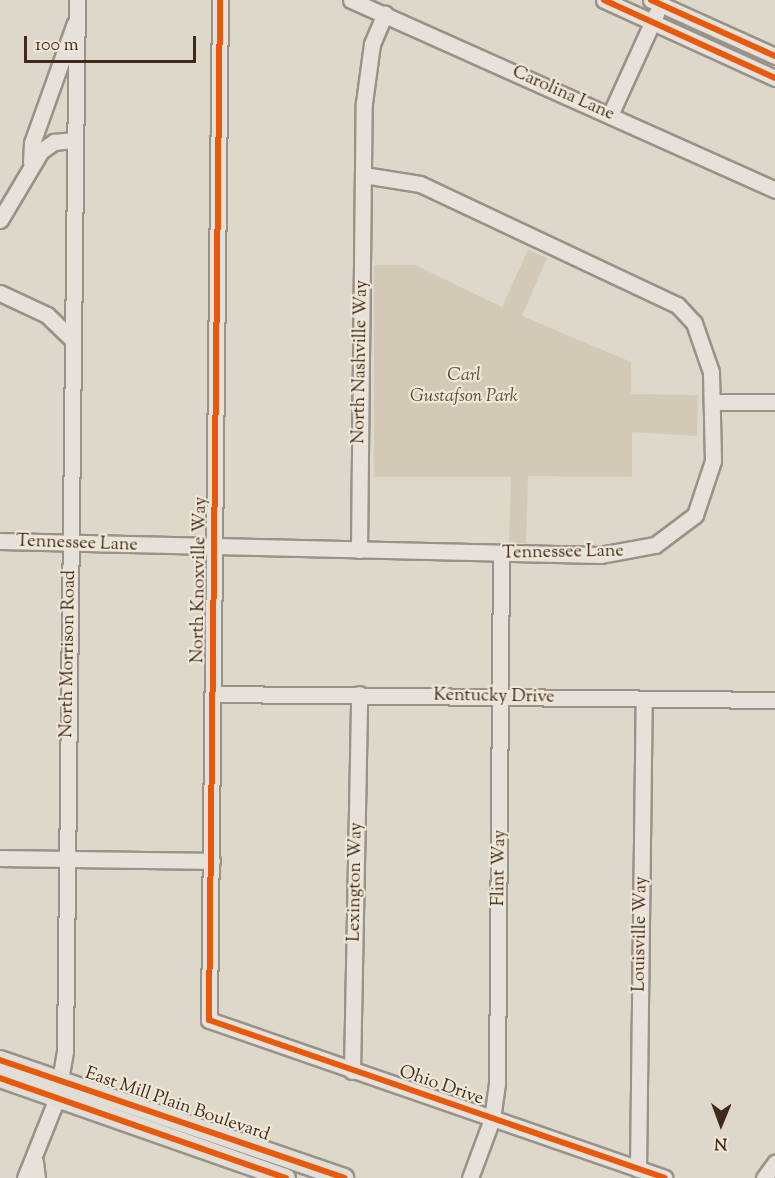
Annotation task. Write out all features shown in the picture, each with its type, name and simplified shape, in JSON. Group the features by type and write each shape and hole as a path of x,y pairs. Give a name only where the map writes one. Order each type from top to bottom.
{"main road":[{"name":"East Mill Plain Boulevard","path":"0,1059 60,1090 286,1178"},
{"name":"East Mill Plain Boulevard","path":"0,1078 60,1090 344,1178"}],"street":[{"name":"North Morrison Road","path":"25,1178 35,1162 60,1090 67,860 77,0"},
{"name":"North Knoxville Way","path":"209,1020 216,547 220,0"},
{"name":"Carolina Lane","path":"351,0 775,190"},
{"path":"604,0 775,78"},
{"path":"610,115 652,22 658,1 775,56"},
{"name":"North Nashville Way","path":"359,550 366,74 385,14"},
{"path":"32,162 32,143 77,20"},
{"path":"0,220 32,162 54,142 74,140"},
{"name":"Tennessee Lane","path":"0,541 70,545 501,554 632,552 677,531 695,515 705,493 713,461 714,402 711,372 694,323 660,293 420,184 364,175"},
{"path":"0,293 48,315 72,339"},
{"path":"714,402 775,402"},
{"name":"Flint Way","path":"470,1178 492,1119 497,1084 502,697 501,554"},
{"name":"Kentucky Drive","path":"214,693 775,700"},
{"name":"Lexington Way","path":"352,1071 359,694"},
{"name":"Louisville Way","path":"638,1169 644,699"},
{"path":"0,858 212,861"},
{"name":"Ohio Drive","path":"209,1020 663,1178"},
{"name":"North Morrison Road","path":"35,1162 37,1178"},
{"path":"764,1178 775,1162"}],"green space":[{"name":"Carl Gustafson Park","path":"528,250 547,258 522,316 631,362 631,394 698,395 697,436 632,432 632,477 528,476 526,543 509,543 511,477 374,477 374,265 415,265 502,307"}],"cycle path":[{"path":"220,0 209,1020 664,1178"},
{"path":"604,0 775,78"},
{"path":"651,0 775,56"},
{"path":"0,1060 344,1178"},
{"path":"0,1078 286,1178"}]}
